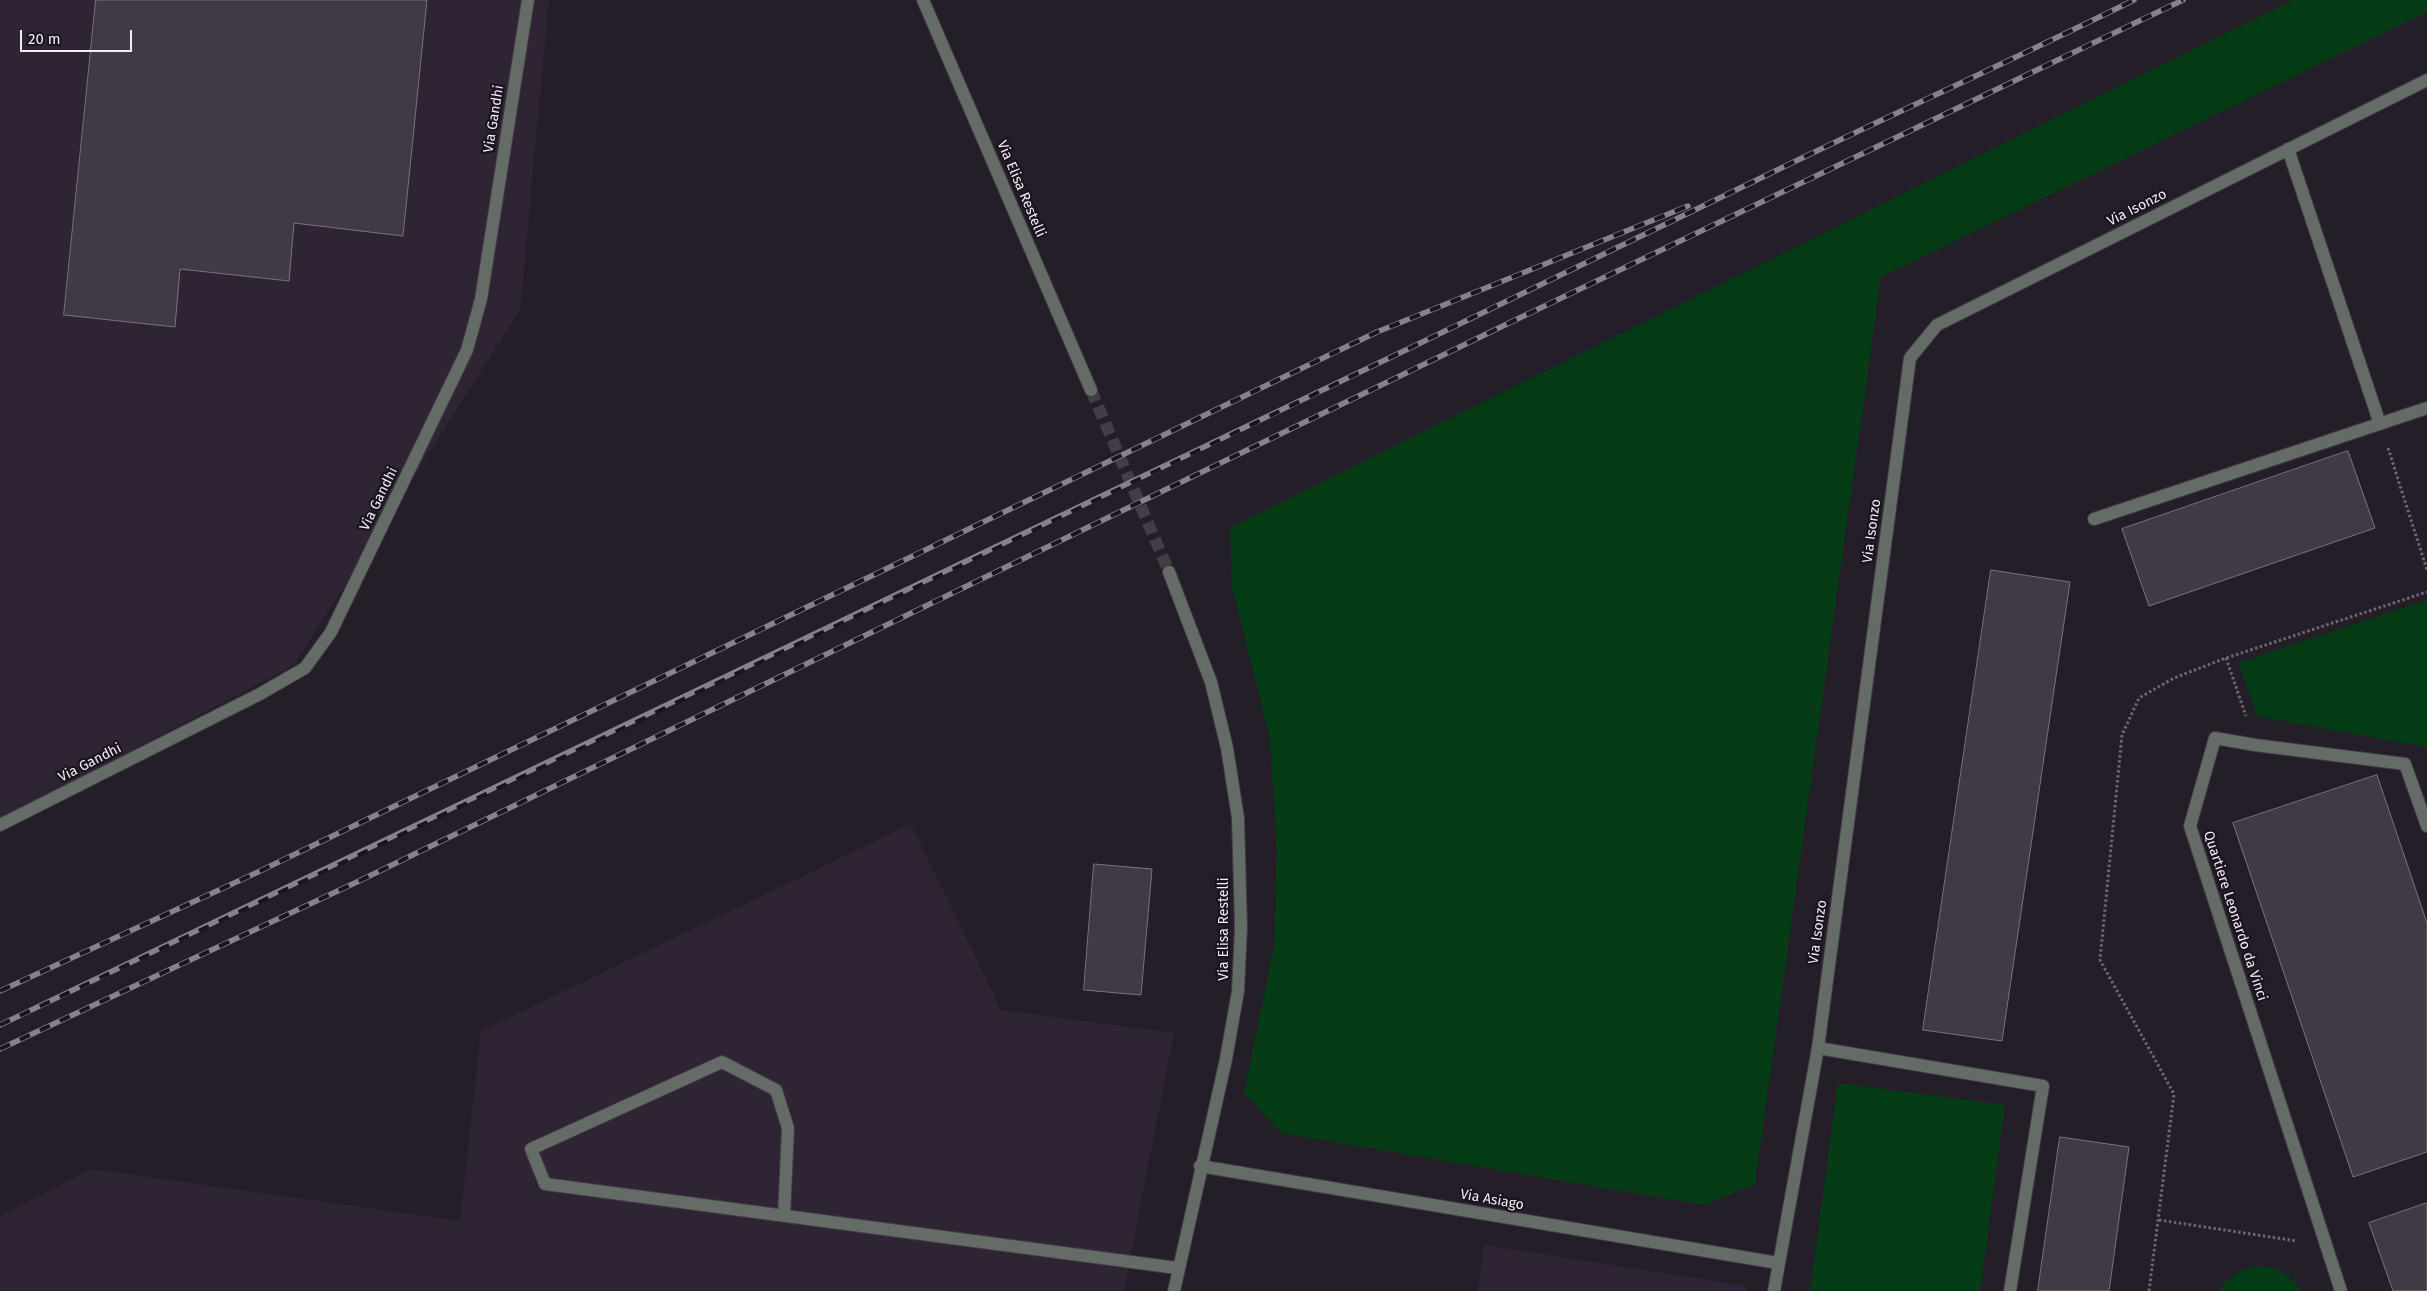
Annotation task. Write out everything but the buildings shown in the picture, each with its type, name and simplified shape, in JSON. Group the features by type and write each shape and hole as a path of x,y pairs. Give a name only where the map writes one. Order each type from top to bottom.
{"street":[{"name":"Via Gandhi","path":"0,825 260,694 305,668 332,632 467,350 482,299 528,0"},
{"name":"Via Elisa Restelli","path":"923,0 1091,390"},
{"name":"Via Isonzo","path":"1774,1291 1818,1048 1910,358 1937,325 2427,80"},
{"path":"2288,149 2380,424"},
{"path":"2094,519 2427,408"},
{"name":"Via Elisa Restelli","path":"1169,572 1211,682 1227,748 1238,818 1241,928 1238,991 1226,1059 1200,1166 1174,1291"},
{"name":"Quartiere Leonardo da Vinci","path":"2341,1291 2190,826 2215,738 2255,745 2405,764 2427,826"},
{"path":"1818,1048 2043,1086 2010,1291"},
{"path":"784,1216 788,1128 776,1090 722,1062 531,1149 545,1184 784,1216 1178,1268"},
{"name":"Via Asiago","path":"1200,1166 1778,1263"}],"path":[{"path":"2380,424 2427,570"},
{"path":"2226,658 2255,745"},
{"path":"2159,1220 2326,1246"}],"shaded area":[{"path":"0,0 549,0 520,310 294,665 0,820"},
{"path":"911,824 1001,1010 1174,1033 1124,1291 0,1291 0,1216 92,1169 460,1221 481,1031"},
{"path":"1484,1245 1747,1286 1746,1291 1478,1291"}],"green space":[{"path":"2293,0 2427,0 2427,12 1881,277 1755,1184 1705,1205 1281,1133 1244,1093 1274,948 1277,851 1270,739 1232,587 1230,528"},
{"path":"2427,600 2427,750 2426,747 2257,716 2239,663"},
{"path":"1838,1083 2005,1105 1980,1291 1810,1291"},
{"path":"2256,1266 2282,1272 2301,1291 2220,1291 2226,1281 2235,1274"}],"tunnel":[{"path":"1091,390 1169,572"}],"railway":[{"path":"0,1025 665,708 1814,152 2134,0"},
{"path":"0,1049 359,881 1507,324 2183,0"},
{"path":"0,991 258,872 1377,332 1688,206"}]}
